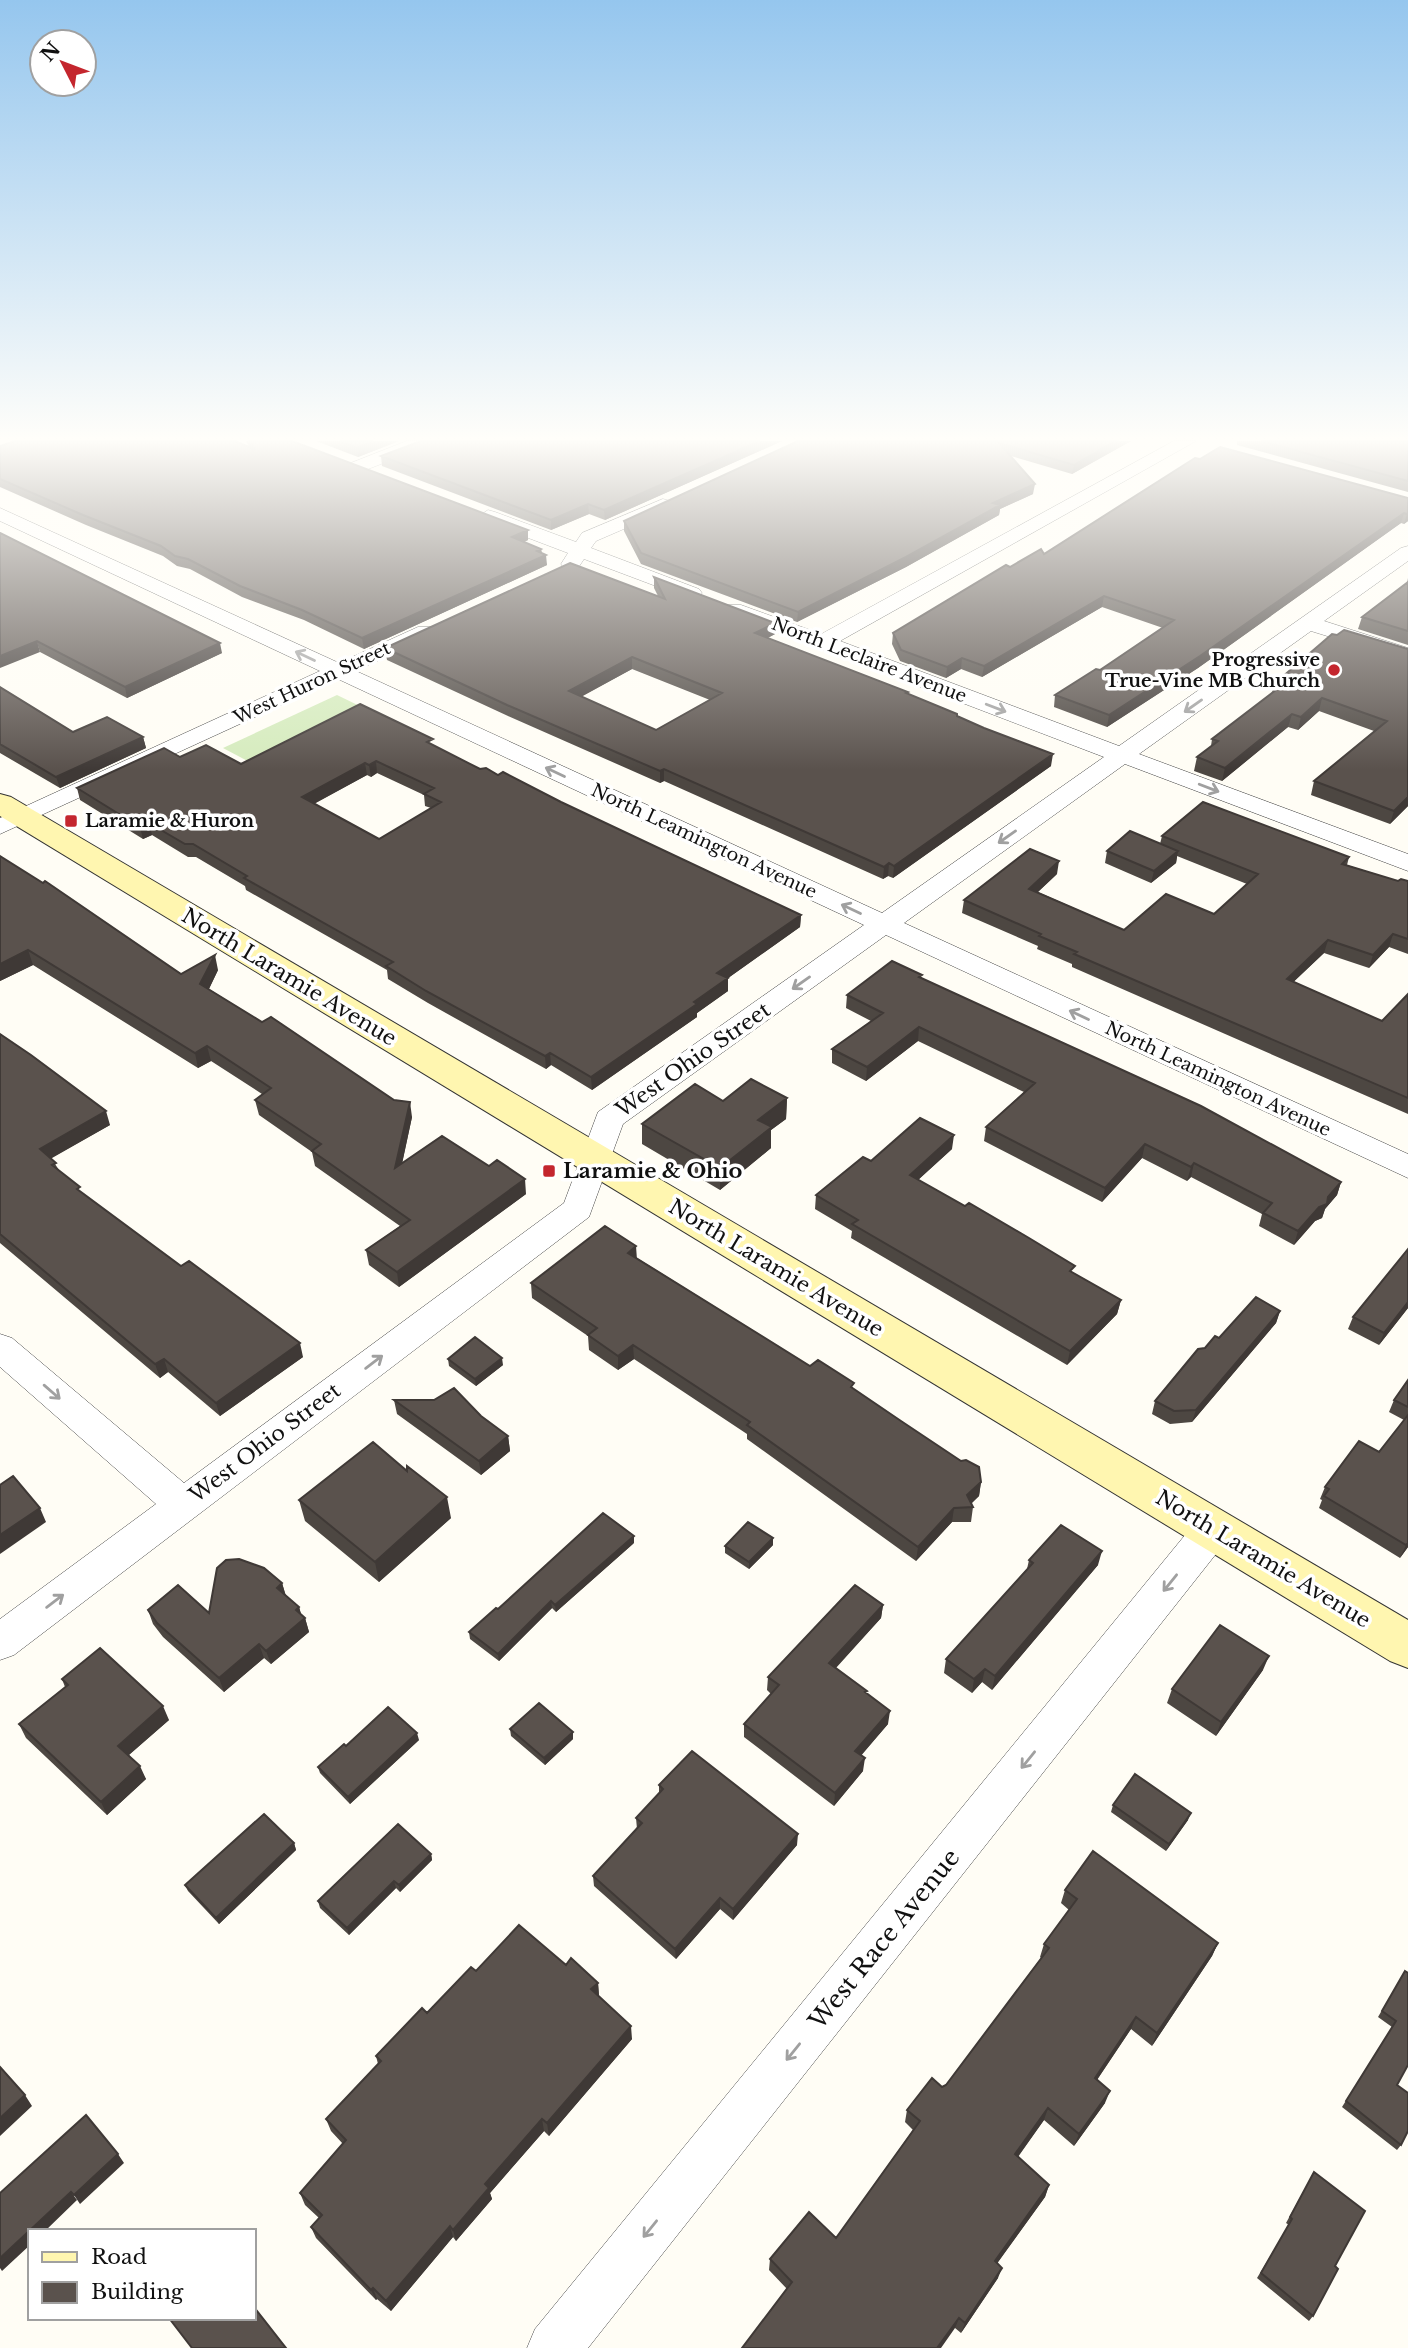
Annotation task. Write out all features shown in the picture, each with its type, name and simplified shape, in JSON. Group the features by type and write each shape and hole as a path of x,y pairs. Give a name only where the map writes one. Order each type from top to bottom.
{"street":[{"name":"North Leamington Avenue","path":"79,551 1408,1167"},
{"path":"546,575 571,564 581,551"},
{"name":"North Leclaire Avenue","path":"581,551 1408,863"},
{"path":"823,642 989,551"},
{"name":"West Ohio Street","path":"0,1642 578,1209 610,1119 1408,552"},
{"name":"West Huron Street","path":"8,816 448,621"},
{"path":"1308,624 1408,655"},
{"name":"North Laramie Avenue","path":"8,816 595,1159 1408,1646"},
{"path":"0,1348 183,1504"},
{"name":"West Race Avenue","path":"554,2348 1213,1529"}],"green space":[{"path":"337,695 370,711 257,766 223,748"}],"building":[{"path":"0,551 35,551 220,643 125,687 37,641 0,656"},
{"path":"167,551 538,551 546,555 362,638 302,610 240,586 188,559 175,556"},
{"path":"640,551 918,551 798,612"},
{"path":"1038,551 1044,554 1049,551 1350,551 1200,656 1109,715 1055,695 1096,669 1100,670 1174,620 1104,596 984,666 962,658 947,667 901,650 893,633 1006,565 1010,567"},
{"path":"570,563 665,599 654,577 775,623 755,633 908,692 906,693 984,728 1053,754 894,866 889,863 884,867 664,769 660,771 507,705 385,648","holes":["632,657 722,693 656,730 569,691"]},
{"path":"1408,582 1408,631 1362,617"},
{"path":"1344,630 1408,649 1408,797 1394,811 1314,781 1387,721 1322,698 1301,717 1292,714 1225,768 1197,757 1218,741 1212,739 1281,686 1274,684 1332,634 1337,635"},
{"path":"0,687 73,732 107,717 143,737 56,777 0,744"},
{"path":"360,704 433,739 427,742 480,769 486,768 498,775 503,772 801,915 717,973 728,978 694,1002 697,1004 591,1077 550,1053 545,1056 426,991 386,966 393,962 244,878 247,876 193,844 185,844 149,823 140,827 77,788 164,748 180,757 206,745 241,764","holes":["376,761 434,788 424,794 441,802 379,839 302,797 365,763 369,765"]},
{"path":"1203,802 1349,857 1342,864 1398,881 1408,881 1408,939 1393,934 1373,955 1328,940 1287,979 1382,1021 1408,994 1408,1098 1074,954 1077,952 964,900 1030,849 1059,861 1029,889 1124,930 1166,894 1214,914 1258,874 1162,836"},
{"path":"1130,831 1178,851 1154,871 1107,851"},
{"path":"0,856 43,883 45,881 181,974 215,955 200,984 262,1022 271,1017 394,1100 410,1102 395,1168 442,1136 489,1166 497,1160 525,1179 397,1272 366,1250 410,1220 312,1151 321,1144 255,1100 271,1088 207,1046 195,1053 28,950 0,964"},
{"path":"892,961 922,975 919,977 1201,1106 1341,1182 1328,1197 1327,1204 1319,1207 1298,1231 1263,1213 1272,1203 1194,1163 1191,1167 1145,1144 1105,1188 986,1127 1035,1083 919,1027 867,1067 832,1049 883,1013 847,995"},
{"path":"0,1034 106,1111 40,1149 56,1163 52,1165 80,1187 77,1189 181,1266 189,1261 300,1343 216,1403 164,1359 155,1364 0,1234"},
{"path":"751,1079 787,1098 758,1120 772,1127 720,1168 642,1124 695,1084 723,1101"},
{"path":"920,1118 954,1135 910,1175 965,1206 969,1203 1029,1238 1075,1266 1070,1271 1121,1300 1070,1351 852,1224 858,1220 816,1195 863,1157 871,1161"},
{"path":"605,1226 636,1246 628,1253 810,1366 818,1360 854,1383 851,1387 961,1461 966,1460 979,1467 981,1482 967,1495 973,1507 954,1508 918,1547 747,1425 750,1422 633,1345 618,1356 588,1335 597,1328 531,1283"},
{"path":"1408,1249 1408,1302 1384,1333 1353,1317"},
{"path":"1256,1297 1280,1311 1196,1410 1174,1411 1155,1401 1198,1349 1205,1348 1215,1336 1219,1338"},
{"path":"475,1337 502,1358 475,1379 448,1359"},
{"path":"1408,1380 1408,1407 1394,1400"},
{"path":"454,1388 481,1416 508,1436 479,1461 394,1400 434,1400"},
{"path":"1408,1415 1406,1545 1324,1496 1329,1489 1325,1487 1359,1441 1379,1452"},
{"path":"373,1442 407,1471 407,1466 447,1497 375,1562 299,1500"},
{"path":"13,1476 40,1508 0,1535 0,1485"},
{"path":"603,1513 634,1536 555,1605 551,1601 498,1654 469,1632 498,1609"},
{"path":"748,1522 773,1538 749,1562 725,1546"},
{"path":"1061,1525 1102,1551 995,1676 985,1669 974,1679 946,1659 1033,1563 1029,1560"},
{"path":"239,1559 264,1568 282,1583 277,1588 299,1607 296,1610 305,1618 266,1651 259,1644 219,1678 157,1623 148,1610 178,1585 209,1613 217,1568 226,1560"},
{"path":"855,1585 883,1605 829,1663 890,1711 855,1751 865,1758 835,1793 744,1724 779,1685 768,1677"},
{"path":"1220,1625 1269,1656 1221,1722 1172,1689"},
{"path":"100,1648 163,1706 118,1746 140,1766 101,1802 19,1724 68,1685 62,1679"},
{"path":"539,1703 573,1732 544,1758 510,1729"},
{"path":"388,1707 417,1733 348,1797 318,1767 344,1744 346,1746"},
{"path":"692,1751 798,1834 733,1909 720,1898 675,1949 593,1876 642,1823 636,1818 663,1789 659,1785"},
{"path":"1135,1774 1191,1813 1169,1844 1113,1805"},
{"path":"264,1814 294,1843 216,1918 185,1885"},
{"path":"398,1824 431,1854 399,1885 394,1881 347,1928 318,1901"},
{"path":"1093,1851 1218,1943 1157,2033 1136,2017 1095,2078 1110,2091 1079,2134 1048,2108 1015,2154 1049,2185 995,2261 1002,2268 965,2323 959,2318 937,2348 742,2348 792,2282 770,2259 809,2212 836,2238 920,2121 907,2110 932,2078 942,2087 946,2085 1049,1948 1044,1944 1077,1899 1065,1890"},
{"path":"519,1925 566,1965 571,1958 598,1983 591,1989 631,2026 547,2123 542,2119 485,2184 489,2188 453,2230 450,2226 386,2301 373,2288 371,2290 311,2227 322,2215 300,2193 346,2140 326,2119 381,2061 376,2056 422,2008 427,2013 471,1967 476,1971"},
{"path":"1405,1971 1408,1973 1408,2065 1397,2085 1408,2093 1408,2131 1401,2145 1346,2101 1396,2021 1382,2011"},
{"path":"0,2067 25,2095 0,2118"},
{"path":"86,2115 118,2154 74,2195 71,2192 28,2229 0,2258 0,2193"},
{"path":"1314,2172 1365,2211 1335,2266 1338,2269 1313,2316 1261,2273 1292,2219 1290,2217"},
{"path":"256,2310 286,2348 192,2348 171,2320 256,2320"}],"place":[{"name":"Progressive True-Vine MB Church","path":"1334,670"},
{"name":"Laramie & Huron","path":"71,821"},
{"name":"Laramie & Ohio","path":"549,1171"}]}
